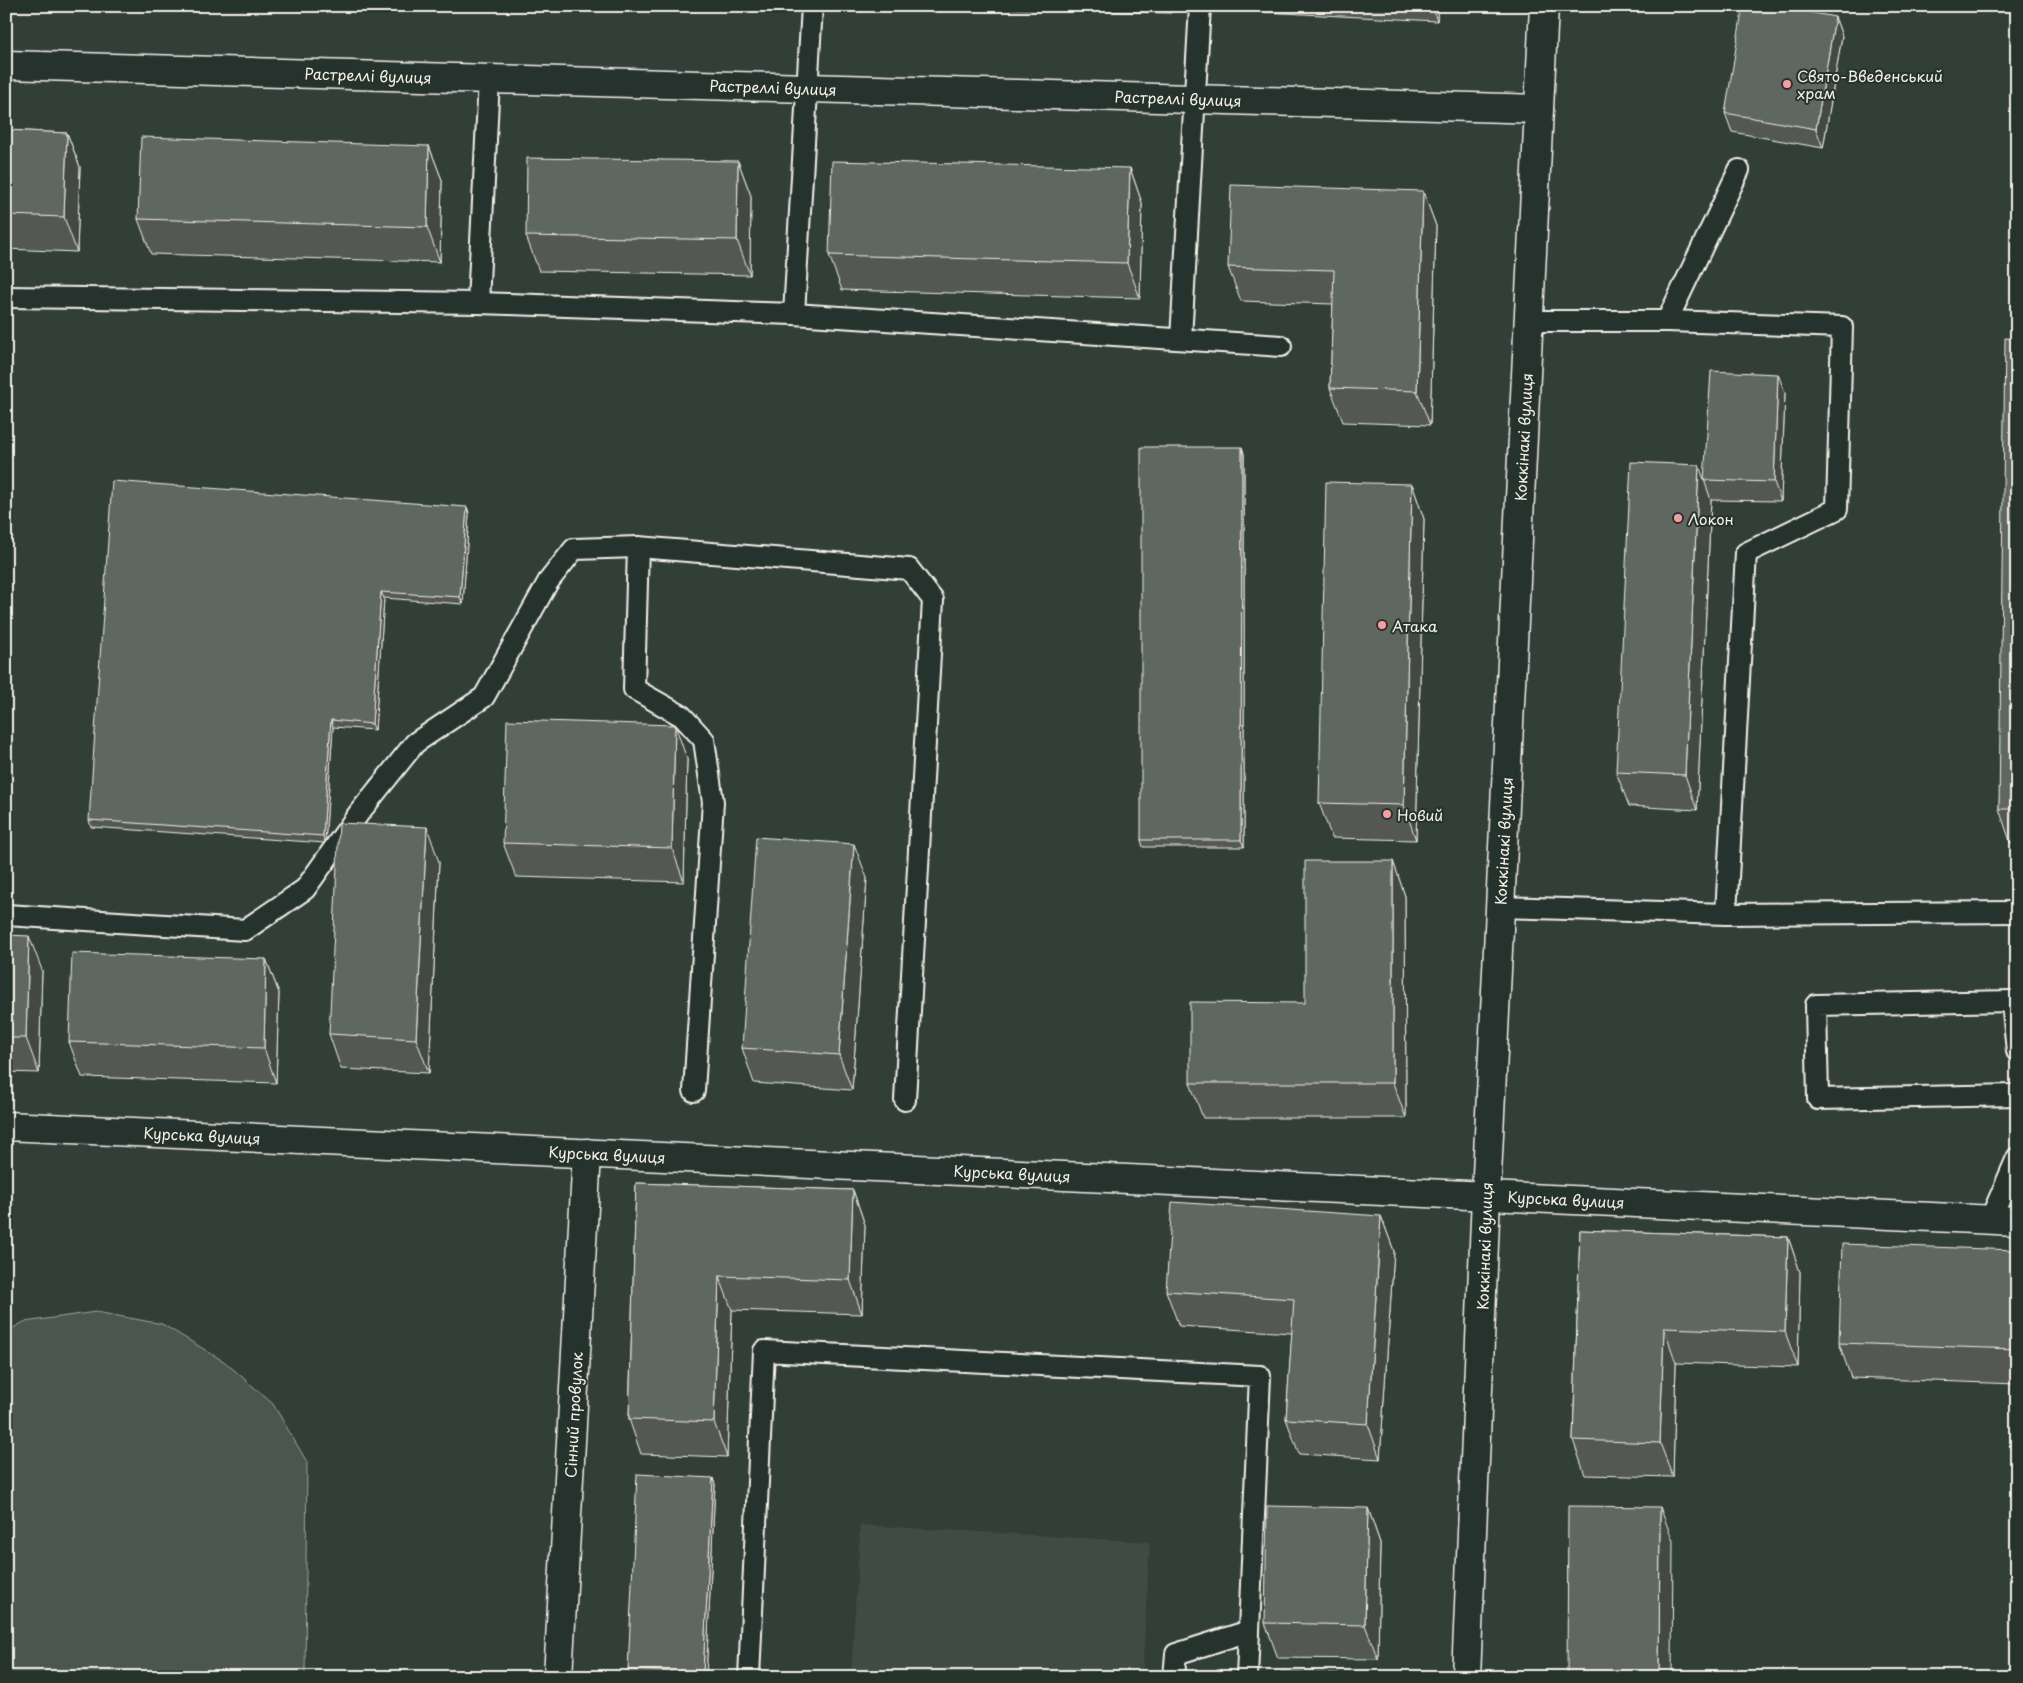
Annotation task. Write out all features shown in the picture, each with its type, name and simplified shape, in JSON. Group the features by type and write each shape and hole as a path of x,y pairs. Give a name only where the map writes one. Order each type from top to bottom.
{"street":[{"name":"Коккінакі вулиця","path":"1466,1677 1486,1196 1544,6"},
{"name":"Растреллі вулиця","path":"6,65 1539,109"},
{"name":"Курська вулиця","path":"6,1126 2017,1221"},
{"name":"Сінний провулок","path":"558,1677 587,1153"}],"lane":[{"path":"794,314 812,6"},
{"path":"1181,339 1200,6"},
{"path":"478,303 489,79"},
{"path":"1667,321 1739,170"},
{"path":"6,297 478,303 794,314 1281,346"},
{"path":"1529,320 1667,321 1842,327 1837,509 1746,553 1726,914"},
{"path":"6,915 245,930 305,889 359,813 415,743 484,697 548,582 574,549 638,547 909,569 933,600 904,1100"},
{"path":"638,547 634,689 682,716 704,740 713,802 694,1091"},
{"path":"1500,907 1726,914 2017,912"},
{"path":"2017,1051 2012,1002 1816,1005 1818,1098 2017,1095"},
{"path":"1990,1220 2017,1158"},
{"path":"749,1677 764,1351 1260,1376 1247,1677"},
{"path":"1174,1677 1176,1654 1249,1631"}],"shaded area":[{"path":"96,1312 162,1324 225,1362 273,1404 307,1462 305,1677 6,1677 6,1332 24,1322"},
{"path":"860,1525 1150,1542 1142,1677 851,1677"}],"building":[{"name":"Свято-Введенський храм","path":"1743,6 1776,6 1835,17 1816,129 1725,113"},
{"path":"6,130 67,133 64,217 6,215"},
{"path":"141,137 429,146 427,227 138,219"},
{"path":"527,158 738,161 737,240 526,236"},
{"path":"832,161 1130,168 1127,263 829,255"},
{"path":"1231,185 1423,191 1417,391 1330,388 1334,270 1228,267"},
{"path":"2005,338 2017,339 2017,809 1999,809"},
{"path":"1711,371 1778,374 1774,482 1704,480"},
{"path":"1141,447 1242,447 1241,840 1141,840"},
{"path":"1631,462 1699,465 1685,775 1616,772"},
{"path":"112,481 467,507 460,597 381,592 372,724 331,720 323,836 89,820"},
{"path":"1326,482 1412,484 1404,805 1319,803"},
{"path":"507,720 675,725 672,848 503,843"},
{"path":"339,823 427,827 416,1039 329,1034"},
{"path":"756,837 854,844 839,1055 742,1048"},
{"path":"1305,861 1393,861 1393,1083 1190,1083 1190,1002 1305,1003"},
{"path":"6,935 29,936 26,1038 6,1038"},
{"path":"72,953 266,959 264,1048 69,1042"},
{"path":"636,1183 853,1190 850,1280 719,1276 714,1422 629,1419"},
{"path":"1172,1202 1381,1216 1368,1424 1286,1419 1294,1299 1166,1291"},
{"path":"1580,1230 1788,1237 1785,1332 1664,1328 1660,1443 1573,1440"},
{"path":"1842,1244 2017,1250 2017,1349 1839,1343"},
{"path":"637,1474 713,1478 703,1673 628,1670"},
{"path":"1267,1506 1368,1508 1365,1625 1265,1623"},
{"path":"1568,1506 1660,1507 1659,1677 1567,1677"},
{"path":"1281,1672 1369,1675 1369,1677 1281,1677"}],"place":[{"name":"Свято-Введенський храм","path":"1787,84"},
{"name":"Локон","path":"1678,518"},
{"name":"Атака","path":"1382,625"},
{"name":"Новий","path":"1387,814"}]}
